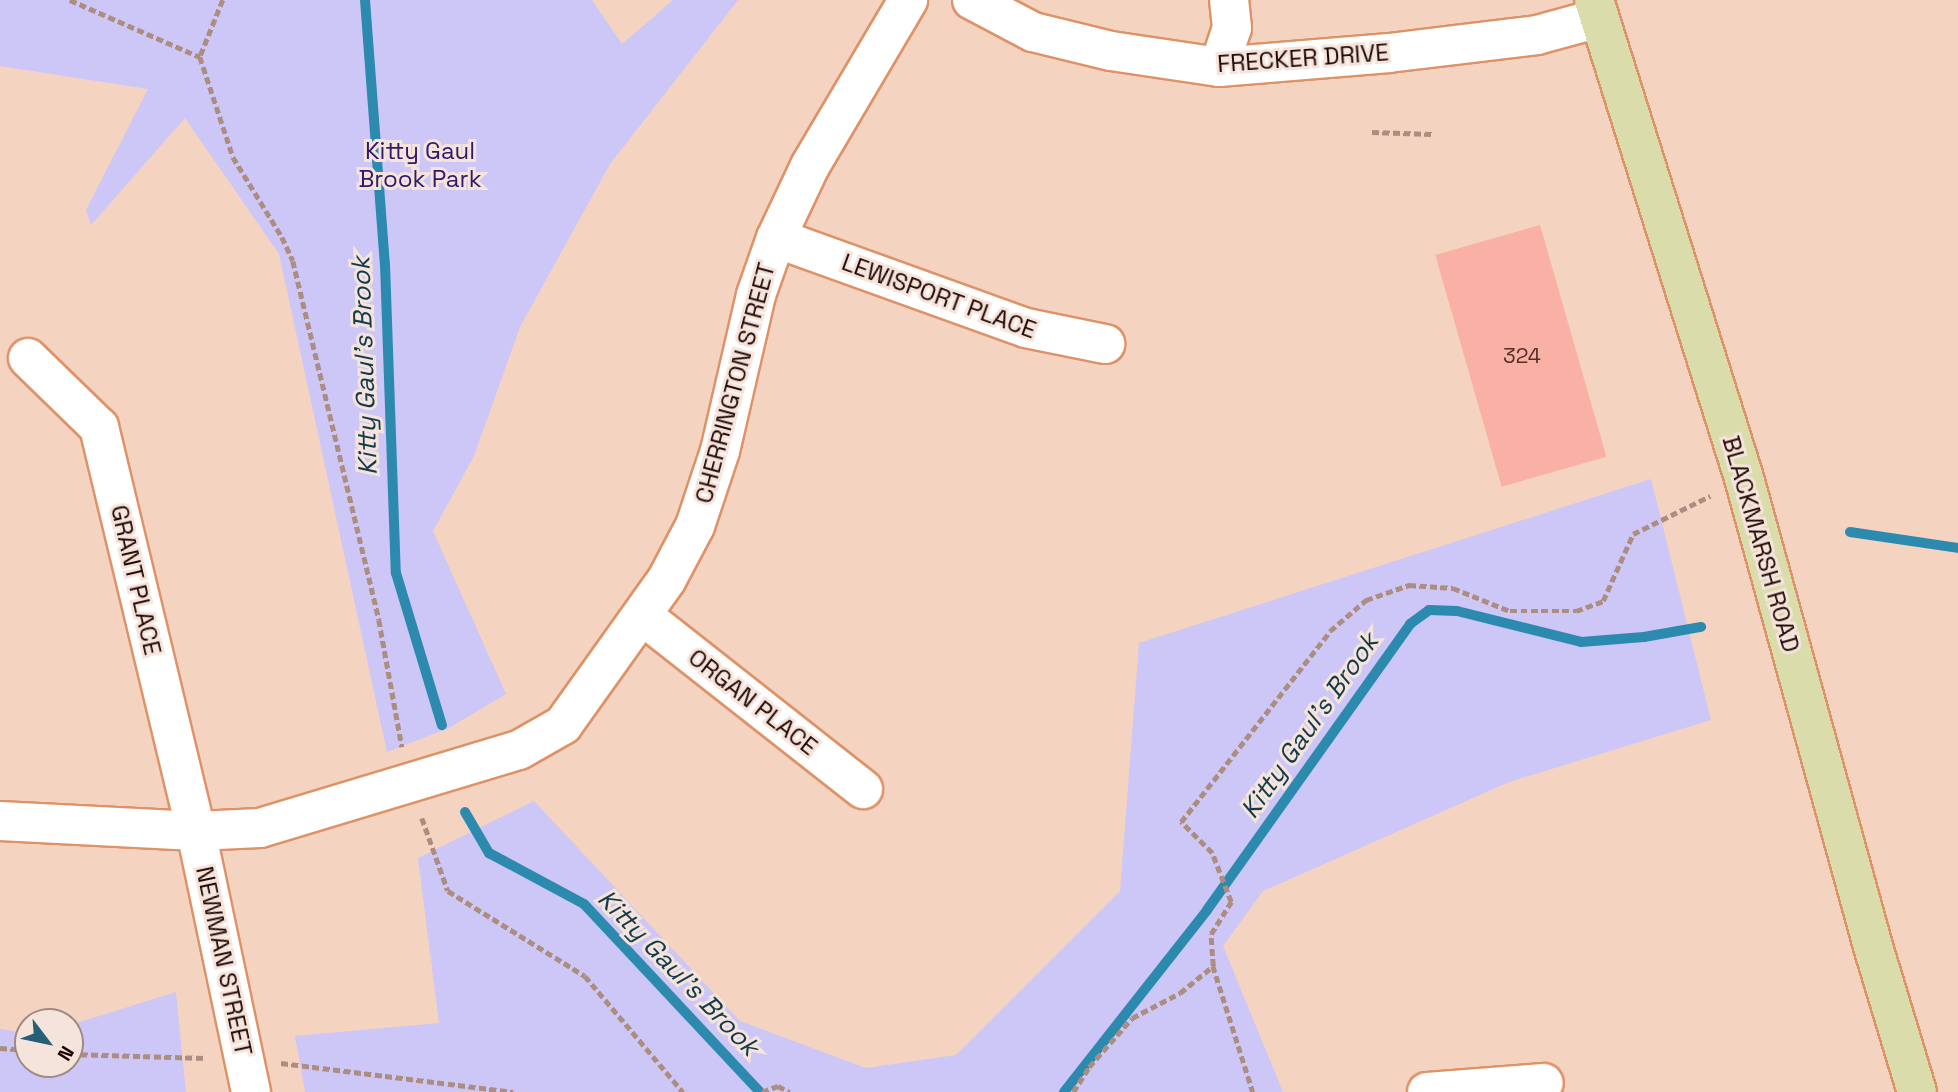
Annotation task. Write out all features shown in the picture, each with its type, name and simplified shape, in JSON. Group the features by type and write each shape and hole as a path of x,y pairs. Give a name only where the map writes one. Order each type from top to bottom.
{"main road":[{"name":"BLACKMARSH ROAD","path":"1596,9 1744,478 1875,953 1917,1092"}],"street":[{"name":"CHERRINGTON STREET","path":"0,821 196,831 260,828 519,750 563,725 643,616 672,570 705,502 720,451 757,295 776,238 810,166 908,0"},
{"name":"FRECKER DRIVE","path":"972,0 1033,32 1111,51 1219,67 1389,53 1537,35 1596,9"},
{"path":"1219,67 1232,28 1229,0"},
{"name":"LEWISPORT PLACE","path":"776,238 1026,328 1105,344"},
{"name":"GRANT PLACE","path":"28,358 99,427 196,831"},
{"name":"ORGAN PLACE","path":"643,616 863,789"},
{"name":"NEWMAN STREET","path":"196,831 251,1092"},
{"path":"1427,1092 1544,1083"}],"path":[{"path":"71,0 200,57"},
{"path":"223,0 200,57 233,157 282,237 293,261 379,620 403,751"},
{"path":"1372,132 1432,134"},
{"path":"1254,1092 1213,966 1211,934 1231,902 1212,853 1181,822 1330,631 1366,600 1409,585 1453,588 1510,611 1576,611 1603,601 1633,534 1672,515"},
{"path":"422,818 449,891 585,976 683,1092"},
{"path":"1073,1092 1089,1067 1132,1018 1180,993 1213,966"},
{"path":"84,1054 217,1058"},
{"path":"281,1063 513,1092"},
{"path":"763,1091 778,1086 790,1092"}],"green space":[{"name":"Kitty Gaul Brook Park","path":"0,0 592,0 622,44 673,0 738,0 610,164 520,327 474,456 433,531 506,694 449,728 387,752 279,254 185,118 91,225 86,210 148,89 0,66"},
{"path":"1651,479 1711,720 1509,782 1263,891 1223,946 1283,1092 305,1092 295,1036 439,1023 418,858 534,801 740,1021 866,1068 956,1055 1120,891 1139,643"},
{"path":"176,992 186,1092 0,1092 0,1029 14,1031 14,1078 84,1078 84,1021"}],"building":[{"path":"1540,225 1606,457 1502,487 1435,255"}],"waterway":[{"name":"Kitty Gaul's Brook","path":"365,0 385,264 396,573 442,725"},
{"name":"Kitty Gaul's Brook","path":"1850,532 1958,548"},
{"name":"Kitty Gaul's Brook","path":"1064,1092 1207,910 1410,624 1429,610 1457,611 1581,642 1644,637 1701,627"},
{"name":"Kitty Gaul's Brook","path":"465,812 489,853 584,904 760,1092"}]}
